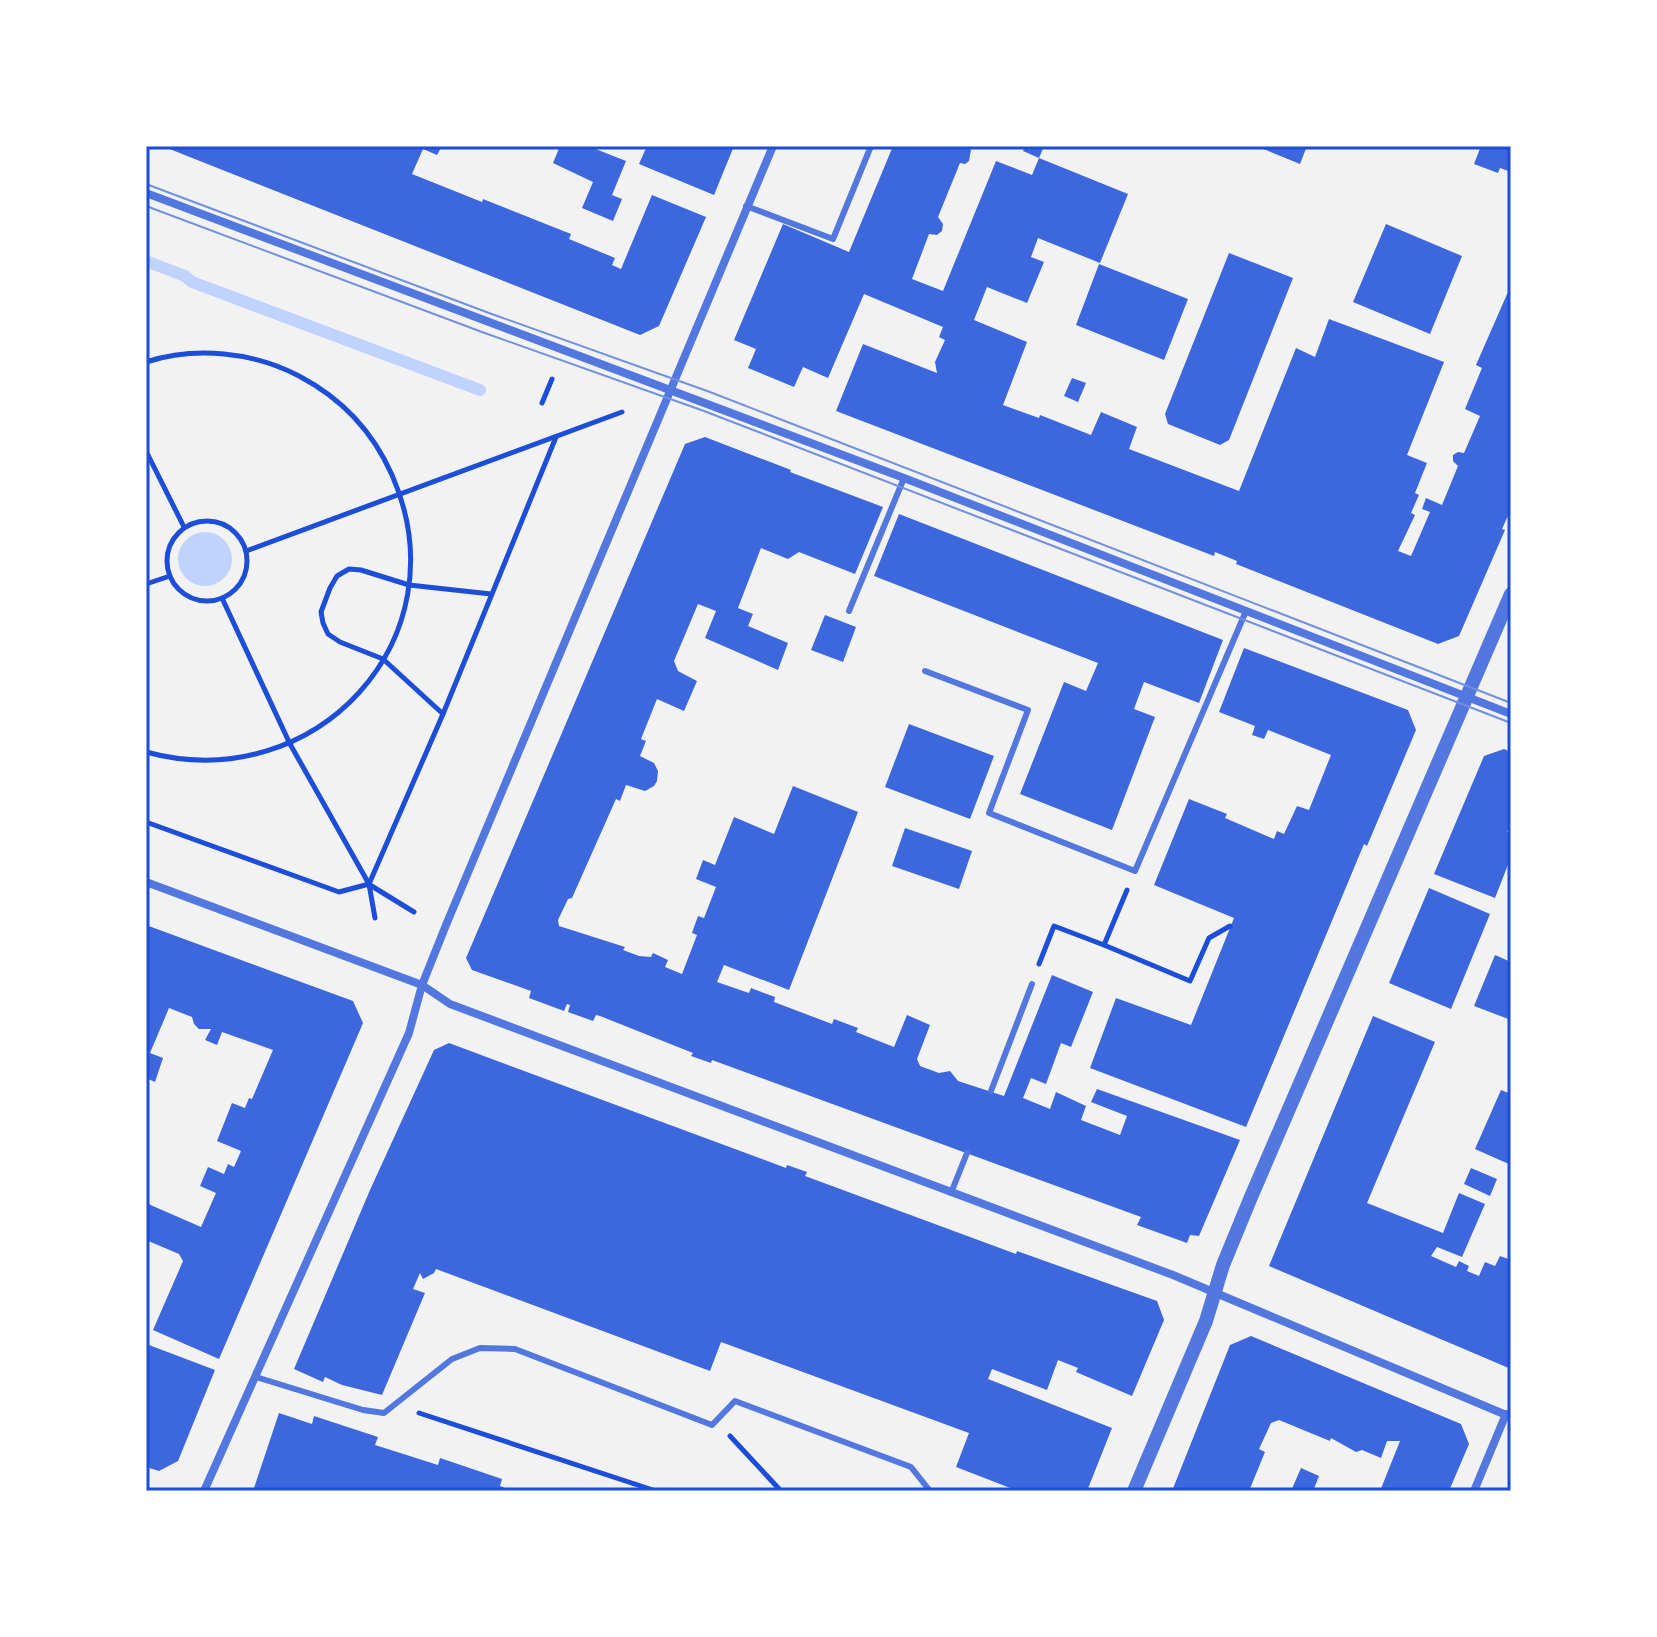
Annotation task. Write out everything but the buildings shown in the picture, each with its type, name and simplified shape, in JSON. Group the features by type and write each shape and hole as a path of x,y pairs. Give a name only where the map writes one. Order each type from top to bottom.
{"street":[{"path":"204,1491 409,1033 422,985 773,146"},
{"path":"146,193 904,478 1511,714"},
{"path":"1134,1491 1216,1293 1223,1265 1251,1197 1511,594"},
{"path":"146,882 422,985 450,1004 1173,1275 1508,1416 1474,1491"}],"lane":[{"path":"746,206 833,239 871,146"},
{"path":"849,611 904,478"},
{"path":"925,671 1028,710 989,813 1135,871 1246,611"},
{"path":"991,1091 1032,984"},
{"path":"951,1193 967,1153"},
{"path":"256,1377 363,1410 384,1413 452,1359 480,1348 515,1349 712,1425 735,1401 911,1467 930,1491"}],"path":[{"path":"146,362 194,353 237,355 280,366 319,386 353,415 380,449 408,521 411,553 409,585 399,623 383,659 343,709 318,728 290,744 252,757 211,762 146,752"},
{"path":"542,403 552,379"},
{"path":"246,551 622,412"},
{"path":"369,884 443,714 556,437"},
{"path":"146,451 184,527"},
{"path":"205,520 227,525 242,541 246,551 246,574 232,593 210,601 185,595 170,576 167,554 176,534 184,527 205,520"},
{"path":"443,714 383,659 328,634 321,612 326,597 337,576 349,569 409,585 492,595"},
{"path":"146,584 170,576"},
{"path":"222,598 290,744 369,884 375,918"},
{"path":"146,822 339,892 369,884 414,912"},
{"path":"1104,945 1135,871"},
{"path":"1032,984 1054,926 1190,981 1209,938 1230,926"},
{"path":"395,1405 656,1491"},
{"path":"712,1425 735,1439 781,1491"}],"water":[{"path":"205,532 224,540 232,559 224,578 205,586 186,578 178,559 186,540"}],"waterway":[{"path":"146,261 185,276 192,282 480,390"}],"tram line":[{"path":"146,184 710,392 1511,703"},
{"path":"146,206 482,332 704,411 1511,723"}]}
